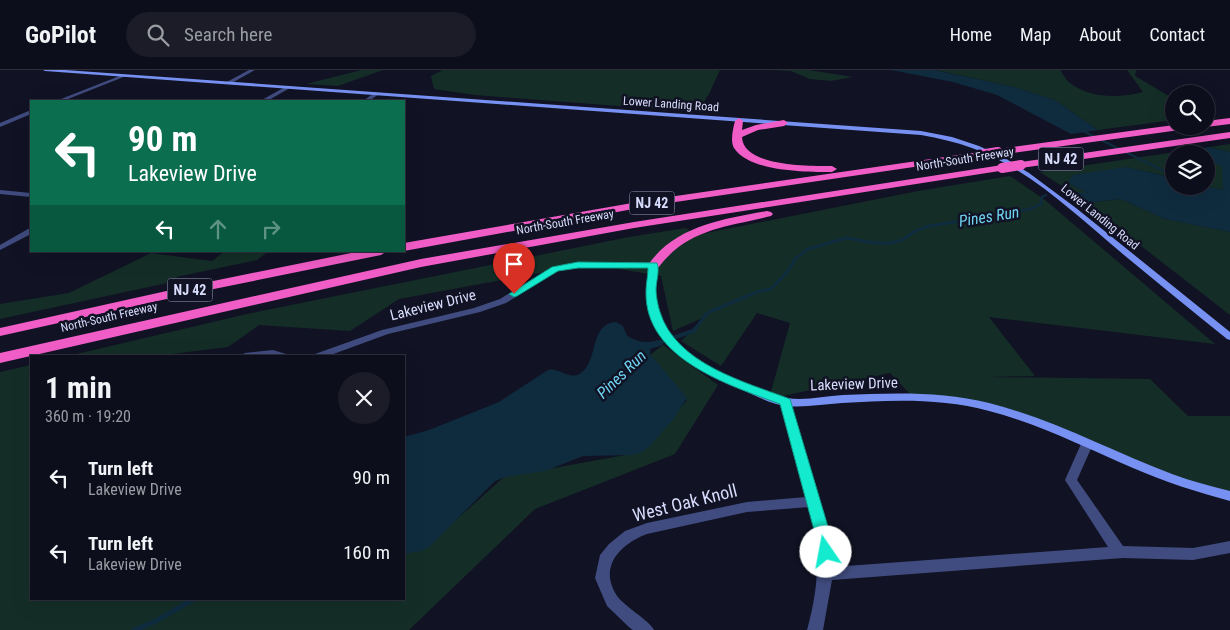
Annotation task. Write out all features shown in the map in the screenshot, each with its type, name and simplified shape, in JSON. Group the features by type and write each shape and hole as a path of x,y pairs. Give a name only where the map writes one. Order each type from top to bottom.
{"highway":[{"path":"739,120 738,146 744,152 759,160 780,165 827,169 901,166"},
{"path":"1215,123 1230,121"},
{"path":"738,135 756,128 784,124"},
{"name":"North-South Freeway","path":"405,247 655,202 1165,129"},
{"name":"North-South Freeway","path":"0,358 421,263 634,225 1146,146 1230,135"},
{"path":"654,265 670,246 712,226 890,190 936,178"},
{"name":"North-South Freeway","path":"0,332 189,290 376,252"}],"main road":[{"name":"Lower Landing Road","path":"45,70 928,134 958,140 975,146 1029,176 1064,202 1230,337"},
{"name":"Lakeview Drive","path":"654,265 651,292 654,313 664,334 684,354 718,376 785,402 907,397 952,399 1014,415 1184,484 1230,496"}],"street":[{"path":"228,83 253,70"},
{"path":"62,100 124,76"},
{"path":"265,100 287,88"},
{"path":"367,100 376,94"},
{"path":"0,125 30,112"},
{"path":"0,192 30,195"},
{"path":"0,248 30,231"},
{"name":"Lakeview Drive","path":"322,355 385,332 477,310 503,301 555,269 578,265 654,265"},
{"path":"258,355 277,355"},
{"path":"785,402 826,552 823,598 814,630"},
{"path":"1087,444 1071,480 1119,552"},
{"name":"West Oak Knoll","path":"646,630 635,623 612,601 602,578 605,559 624,539 647,529 747,507 813,502"},
{"path":"826,574 1119,552 1193,554 1230,547"}],"green space":[{"path":"362,70 383,70 338,86 306,84"},
{"path":"443,70 720,70 709,94 699,109 684,111 475,95 434,89 431,76"},
{"path":"769,70 809,70 853,77 831,81 810,79 791,71"},
{"path":"935,70 1060,70 1069,82 1078,88 1105,96 1115,96 1143,92 1127,70 1136,70 1135,76 1165,94 1165,121 1098,130 1055,100 1014,87"},
{"path":"1230,144 1230,152 1215,148 1215,146"},
{"path":"1165,153 1165,176 1126,167 1068,183 1090,194 1071,192 1040,172"},
{"path":"1215,162 1223,167 1223,190 1215,188"},
{"path":"1010,176 1045,200 1215,344 989,317 1035,376 986,377 1150,379 1188,416 1230,416 1230,496 1014,415 911,395 890,373 769,399 790,323 757,313 721,366 681,341 707,316 673,331 661,276 589,264 399,299 350,331 259,325 228,347 164,355 72,355 247,314 629,237 686,228 696,235 918,191"},
{"path":"1121,199 1165,219 1230,232 1230,315 1086,203"},
{"path":"224,252 268,252 257,260 176,277 181,280 0,319 0,304 69,293 151,253 212,261"},
{"path":"663,345 718,385 675,454 535,509 409,630 0,630 0,372 30,365 30,600 405,600 405,552 421,551 504,477 642,452 687,400 650,355"}],"water":[{"path":"891,70 934,70 1014,87 1055,100 1098,130 1071,134 997,95 953,82"},
{"path":"1215,149 1230,152 1230,232 1165,219 1121,199 1086,203 1071,192 1088,193 1068,183 1073,175 1126,167 1165,176 1165,195 1215,195 1215,188 1223,190 1222,167 1215,163"},
{"path":"616,322 623,326 627,336 638,341 658,340 663,345 650,349 650,354 687,398 674,418 650,446 642,452 631,455 583,456 545,471 505,477 495,481 429,547 421,551 405,554 405,437 429,430 499,402 548,370 556,370 569,375 581,373 587,367 598,336 607,324"}],"waterway":[{"path":"1081,130 1095,137"},
{"path":"1095,137 1165,172"},
{"name":"Pines Run","path":"947,223 1030,209 1041,204 1042,197 1046,195"},
{"name":"Pines Run","path":"1071,196 1083,198"},
{"name":"Pines Run","path":"695,329 707,313 757,292 771,289 788,271 796,258 808,249 846,238 875,243 891,243 902,240 915,231 929,226 955,222"},
{"name":"Pines Run","path":"658,343 695,329"},
{"name":"Pines Run","path":"134,630 156,621 192,600"}],"route":[{"path":"514,294 555,269 578,265 654,265 651,292 654,313 664,334 673,344 684,354 718,376 785,402 822,530 826,552"}]}
